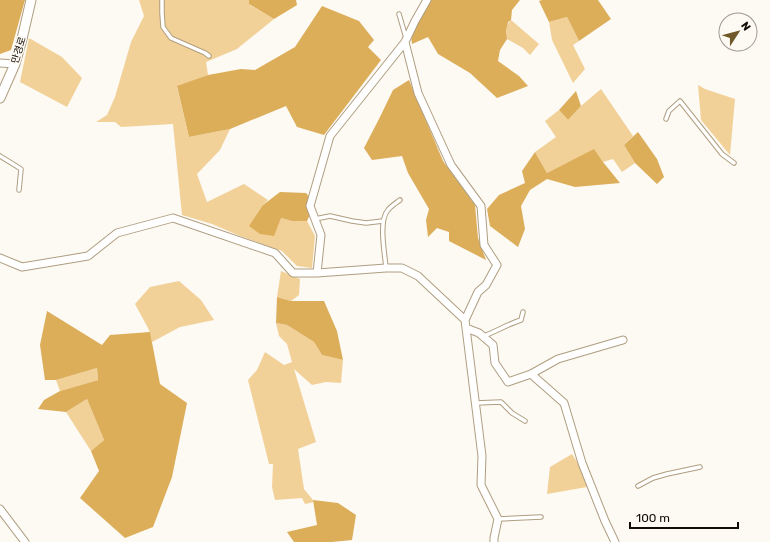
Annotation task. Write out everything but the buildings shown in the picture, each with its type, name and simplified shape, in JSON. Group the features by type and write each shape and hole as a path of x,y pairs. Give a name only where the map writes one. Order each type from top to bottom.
{"street":[{"name":"만경로","path":"0,98 14,64 31,0"},
{"path":"318,273 321,236 310,206 330,136 405,41 427,0"},
{"path":"405,41 418,93 451,165 481,206 484,245 497,266 486,285 478,292 466,324 482,456 481,485 498,519 494,542"},
{"path":"0,63 14,64"},
{"path":"0,258 22,267 88,256 117,233 173,218 275,253 293,274 402,268 418,276 466,324 493,345 495,363 508,382 531,374 558,359 623,340"},
{"path":"531,374 564,402 582,462 605,521 615,542"},
{"path":"0,509 25,542"}],"lane":[{"path":"162,0 164,27 171,38 209,56"},
{"path":"399,14 405,41"},
{"path":"666,119 669,111 680,101 722,154 734,163"},
{"path":"0,156 21,169 19,190"},
{"path":"386,268 383,221 387,211 400,200"},
{"path":"315,219 330,216 366,223 383,221"},
{"path":"483,337 499,331 509,324 521,320 523,312"},
{"path":"475,403 501,402 512,413 525,421"},
{"path":"638,486 653,478 700,467"},
{"path":"498,519 541,517"}],"shaded area":[{"path":"0,0 25,0 11,50 0,54"},
{"path":"139,0 249,0 250,5 274,19 237,49 206,62 208,75 177,87 189,137 230,129 220,150 197,174 207,202 244,184 268,200 263,205 281,218 292,221 307,221 315,236 312,268 297,266 282,251 212,224 182,215 173,124 121,127 115,122 96,122 107,115 115,97 131,42 144,16"},
{"path":"249,0 296,0 297,5 274,19 249,4"},
{"path":"429,0 520,0 512,10 511,20 508,22 506,31 507,39 500,50 498,61 519,76 528,86 497,98 470,73 438,54 428,37 412,44 411,35"},
{"path":"598,0 611,19 579,41 567,17 549,22 539,1"},
{"path":"322,6 359,21 374,40 368,47 381,60 324,135 297,127 286,106 230,129 189,137 177,86 208,75 241,69 255,70 295,47"},
{"path":"567,17 579,41 573,45 585,69 573,83 552,40 549,22"},
{"path":"511,20 539,44 530,55 523,48 507,39 507,26"},
{"path":"29,38 62,57 82,78 67,107 20,82"},
{"path":"409,80 443,161 475,205 478,238 486,260 449,241 449,232 437,228 428,237 426,220 429,209 408,173 402,156 372,160 364,148 393,90"},
{"path":"698,85 705,89 735,99 730,155 701,120"},
{"path":"601,89 633,136 624,145 635,163 622,172 613,159 603,162 594,150 547,173 535,152 556,137 545,121 559,110 568,120 581,106"},
{"path":"576,91 581,106 568,120 559,110"},
{"path":"638,132 657,159 664,177 657,184 635,163 624,145"},
{"path":"594,149 620,183 575,187 547,179 530,190 521,206 525,229 518,247 490,226 487,209 499,195 525,183 522,171 535,152 547,173"},
{"path":"280,192 306,193 315,204 307,221 292,221 281,218 274,236 260,234 249,226 263,205"},
{"path":"281,271 300,279 299,295 291,301 277,297"},
{"path":"179,281 201,300 214,320 180,327 152,342 149,330 135,304 150,287"},
{"path":"277,297 291,301 324,301 337,331 343,360 322,355 314,342 287,325 276,323"},
{"path":"47,311 102,345 110,335 150,332 160,384 187,403 172,477 153,527 125,538 80,498 99,471 91,451 104,440 87,399 66,412 38,409 44,400 60,391 98,380 97,368 56,380 45,380 40,345"},
{"path":"276,323 287,325 314,342 322,355 343,360 341,383 326,382 312,385 294,369 316,442 298,449 304,489 314,502 305,504 302,498 275,500 272,487 273,464 269,464 248,380 257,370 265,352 284,365 292,362 287,344 279,336"},
{"path":"97,368 98,380 60,391 56,380"},
{"path":"87,399 104,440 91,451 66,412"},
{"path":"572,454 582,470 587,487 547,494 550,467"},
{"path":"313,500 338,503 356,515 352,540 332,542 294,542 287,532 317,525"}]}
